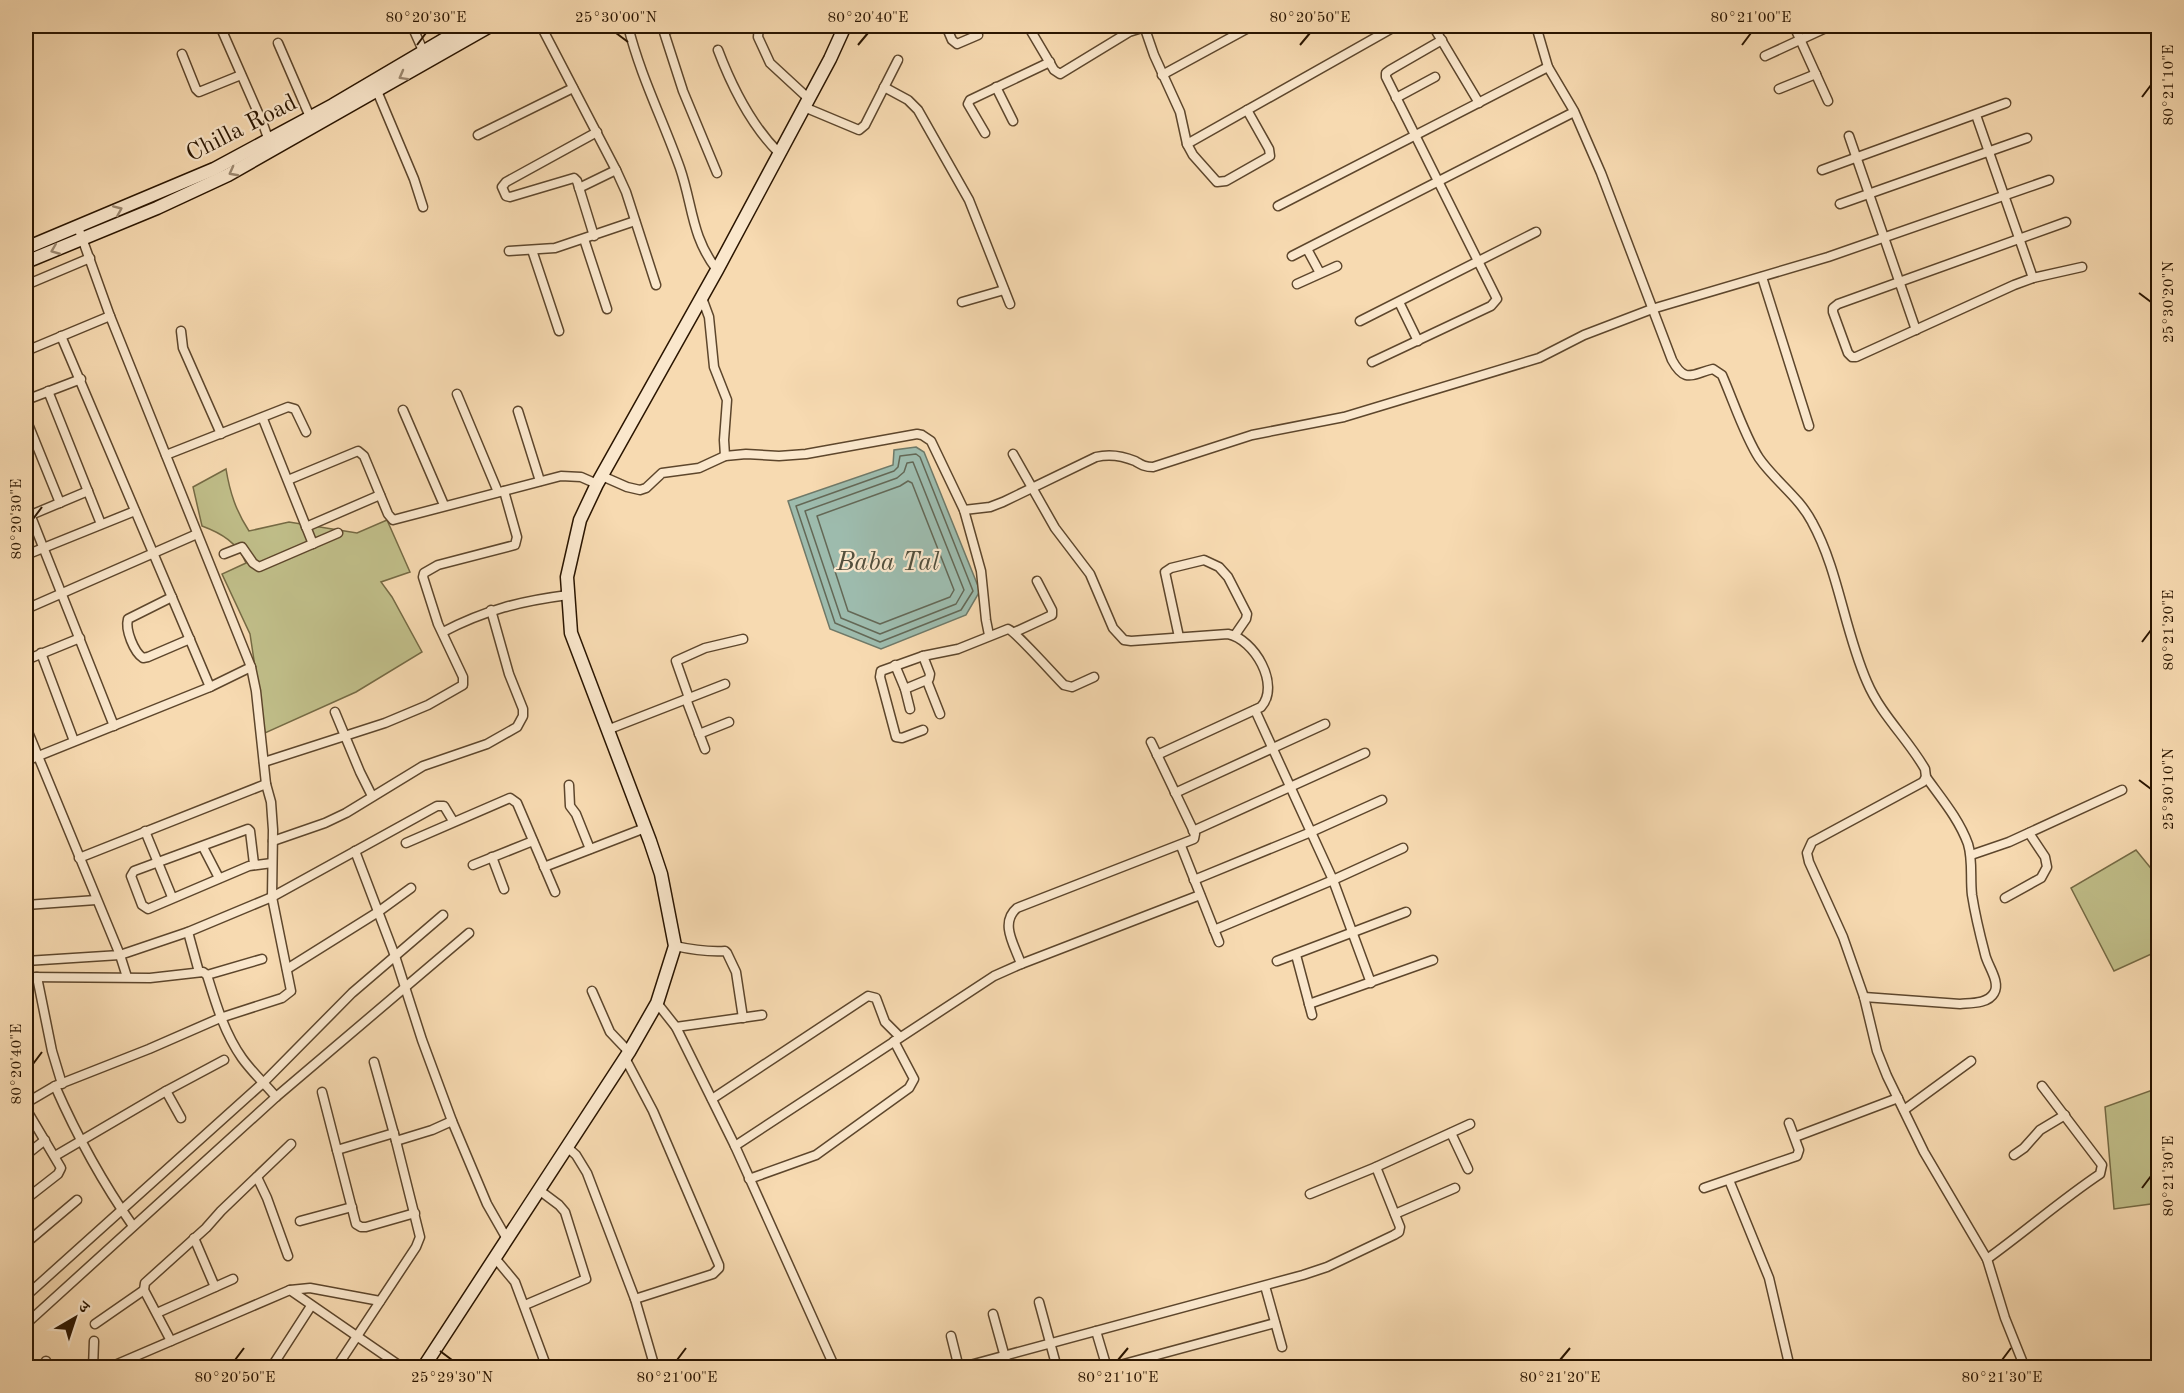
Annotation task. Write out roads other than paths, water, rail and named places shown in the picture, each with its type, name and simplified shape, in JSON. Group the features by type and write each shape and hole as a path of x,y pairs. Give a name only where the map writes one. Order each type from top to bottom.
{"street":[{"path":"220,26 263,124 268,141"},
{"path":"412,26 425,57"},
{"name":"Chilla Road","path":"29,247 80,233 268,141 285,137 310,117 425,57 467,26"},
{"path":"26,262 80,233 175,200 228,174 285,137 377,91 425,57 490,26"},
{"path":"541,26 626,192 656,285"},
{"path":"628,26 650,95 681,170 699,240 717,270"},
{"path":"685,26 663,28 683,91 717,173"},
{"path":"759,26 758,37 770,63 806,103 859,130 865,125 898,60"},
{"path":"423,1368 627,1055 657,1003 675,946 661,874 571,633 567,577 580,520 599,480 702,298 845,26"},
{"path":"946,26 952,40 957,44 978,34"},
{"path":"1028,26 1057,73 1065,73 1129,32 1146,26 1162,75 1180,112 1188,144 1202,166 1217,182 1221,183 1266,159 1271,153 1246,111"},
{"path":"1162,75 1252,26"},
{"path":"1188,144 1383,29 1396,26"},
{"path":"1433,26 1479,103"},
{"path":"1536,26 1548,67 1574,112 1602,173 1677,370 1689,377 1713,369 1718,370 1757,454 1768,470 1806,512 1820,537 1831,568 1857,658 1867,684 1885,714 1920,760 1926,777 1959,823 1971,855 1972,895 1985,956 1996,986 1995,993 1987,1000 1960,1004 1864,997"},
{"path":"1794,26 1828,101"},
{"path":"1765,56 1830,26"},
{"path":"1372,362 1496,303 1496,295 1480,261 1386,77 1386,73 1442,40"},
{"path":"278,44 310,117"},
{"path":"718,50 737,94 765,137 779,153"},
{"path":"182,54 199,92 241,75"},
{"path":"985,133 968,104 969,100 1050,62"},
{"path":"1278,206 1548,67"},
{"path":"1779,89 1816,74"},
{"path":"1396,98 1435,76"},
{"path":"884,87 908,100 918,110 969,200 1010,304"},
{"path":"996,87 1013,121"},
{"path":"478,135 573,88"},
{"path":"377,91 399,141 423,207"},
{"path":"1822,170 2006,104"},
{"path":"1292,256 1574,112"},
{"path":"1976,115 2033,278"},
{"path":"594,236 577,181 570,178 510,197 506,196 502,187 506,182 597,132"},
{"path":"1849,136 1916,330"},
{"path":"1840,204 2027,138"},
{"path":"579,188 616,170"},
{"path":"964,510 990,507 1096,457 1112,455 1153,467 1252,435 1373,409 1539,358 1584,334 1652,309 1883,238 2049,180"},
{"path":"509,251 555,248 635,222"},
{"path":"2066,222 1838,304 1833,308 1833,312 1848,353 1852,357 2033,278 2082,267"},
{"path":"26,231 29,247"},
{"path":"1360,321 1536,232"},
{"path":"26,1103 59,1085 220,1018 287,995 291,991 272,897 271,802 266,784 256,691 251,668 110,316 80,233"},
{"path":"584,239 607,309"},
{"path":"1307,249 1320,273"},
{"path":"532,250 559,331"},
{"path":"26,285 90,258"},
{"path":"1297,284 1337,266"},
{"path":"1762,277 1809,426"},
{"path":"962,302 1004,290"},
{"path":"702,298 709,317 714,367 727,400 725,456"},
{"path":"1399,302 1418,341"},
{"path":"26,351 110,316"},
{"path":"181,331 183,348 220,434"},
{"path":"62,336 210,687"},
{"path":"26,400 81,379"},
{"path":"48,391 101,524"},
{"path":"264,762 385,723 428,705 463,685 464,677 438,624 423,577 424,573 438,565 515,545 517,537 501,491 457,394"},
{"path":"166,455 292,407 306,432"},
{"path":"403,410 444,505"},
{"path":"518,411 540,482"},
{"path":"263,418 313,544"},
{"path":"26,419 60,502"},
{"path":"288,480 358,451 364,456 388,514 393,520 444,505 571,475 640,490 667,471 699,468 725,456 806,454 903,436 922,435 930,441 964,510 981,571 989,635"},
{"path":"1013,454 1055,528 1090,574 1113,628 1124,640 1228,634 1235,635 1253,651 1266,680 1268,693 1265,703 1255,710 1157,755"},
{"path":"28,516 88,492"},
{"path":"306,527 380,495"},
{"path":"26,504 28,516 44,548 114,726"},
{"path":"26,555 135,511"},
{"path":"224,554 242,547 253,563 259,567 338,533"},
{"path":"26,609 197,534"},
{"path":"1179,637 1165,572 1171,568 1204,560 1219,567 1228,577 1245,607 1246,619 1235,635"},
{"path":"1015,632 1052,615 1052,610 1037,581"},
{"path":"442,632 491,610 530,600 568,595"},
{"path":"172,597 128,619 128,627 137,653 144,658 148,657 190,639"},
{"path":"273,841 325,823 423,766 487,744 521,723 523,709 509,674 491,610"},
{"path":"923,730 902,738 896,737 880,676 881,671 923,656 958,650 989,635 1008,629 1015,632 1064,685 1072,687 1094,677"},
{"path":"26,660 80,638"},
{"path":"705,749 676,661 705,648 743,639"},
{"path":"41,653 74,741"},
{"path":"923,656 930,674 927,681 940,714"},
{"path":"895,665 910,709"},
{"path":"26,761 210,687 251,668"},
{"path":"905,689 927,681"},
{"path":"608,730 725,684"},
{"path":"1255,710 1333,880 1371,983"},
{"path":"335,712 372,796"},
{"path":"699,734 729,722"},
{"path":"1175,793 1325,724"},
{"path":"26,727 127,977"},
{"path":"1021,964 1007,925 1011,913 1017,908 1181,846 1194,839 1193,831 1151,742"},
{"path":"1193,831 1365,753"},
{"path":"1926,777 1923,782 1818,839 1808,847 1807,853 1836,920 1864,997 1877,1051 1924,1152 1987,1259 2005,1318 2025,1368"},
{"path":"79,858 266,784"},
{"path":"569,785 570,806 576,814 590,849"},
{"path":"1971,855 2029,833 2122,790"},
{"path":"406,843 510,798 517,803 555,892"},
{"path":"1194,880 1382,800"},
{"path":"26,962 120,956 188,932 272,897 441,804 453,821"},
{"path":"544,867 645,828"},
{"path":"254,864 248,829 134,871 130,876 142,905 148,909 254,864 272,863"},
{"path":"145,831 172,897"},
{"path":"2005,898 2041,878 2048,867 2045,857 2029,833"},
{"path":"473,865 533,841"},
{"path":"1181,846 1219,942"},
{"path":"203,847 219,878"},
{"path":"1214,930 1403,848"},
{"path":"355,851 395,956 452,1121 487,1204 507,1239"},
{"path":"492,857 504,889"},
{"path":"287,969 378,912 411,888"},
{"path":"735,1146 994,976 1200,895"},
{"path":"26,905 96,900"},
{"path":"1277,961 1406,912"},
{"path":"26,1296 264,1082 335,1010 443,915"},
{"path":"188,932 220,1018 242,1058 276,1097"},
{"path":"26,1324 276,1097 469,933"},
{"path":"675,946 700,952 725,951 727,953 736,972 743,1018"},
{"path":"1296,954 1312,1015"},
{"path":"26,977 168,978 203,973 262,959"},
{"path":"1309,1004 1433,960"},
{"path":"37,977 59,1085 80,1141 133,1226"},
{"path":"592,991 610,1032 627,1055 653,1111 719,1265 713,1274 635,1299"},
{"path":"712,1099 868,996 876,998 885,1022 897,1039 915,1079 909,1088 816,1155 749,1179"},
{"path":"657,1003 676,1027 735,1146 835,1368"},
{"path":"676,1027 762,1015"},
{"path":"55,1156 166,1090 224,1060"},
{"path":"1904,1110 1971,1061"},
{"path":"336,1368 418,1241 419,1232 415,1213 374,1062"},
{"path":"1987,1259 2025,1232 2053,1207 2100,1174 2102,1170 2096,1157 2042,1086"},
{"path":"166,1090 181,1118"},
{"path":"322,1092 356,1224 361,1227 415,1213"},
{"path":"1795,1137 1898,1098"},
{"path":"26,1109 60,1164 60,1170 26,1199"},
{"path":"2014,1155 2021,1151 2040,1130 2065,1115"},
{"path":"337,1150 432,1130 452,1121"},
{"path":"1704,1188 1797,1156 1799,1150 1789,1123"},
{"path":"1310,1194 1470,1124"},
{"path":"1451,1133 1467,1169"},
{"path":"26,1155 45,1140"},
{"path":"95,1324 144,1290 148,1280 291,1144"},
{"path":"567,1147 576,1155 587,1173 635,1299 655,1368"},
{"path":"951,1336 959,1368 1266,1286 1327,1267 1399,1232 1400,1227 1376,1167"},
{"path":"257,1178 267,1198 288,1256"},
{"path":"1729,1180 1769,1278 1790,1368"},
{"path":"1395,1214 1455,1188"},
{"path":"525,1305 586,1279 565,1212 539,1190"},
{"path":"26,1243 77,1200"},
{"path":"300,1221 352,1207"},
{"path":"194,1238 215,1287"},
{"path":"495,1258 515,1282 547,1368"},
{"path":"157,1313 233,1279"},
{"path":"1266,1286 1282,1347"},
{"path":"108,1368 290,1290 310,1288 380,1301"},
{"path":"144,1290 171,1341"},
{"path":"290,1290 404,1368"},
{"path":"1039,1302 1057,1368"},
{"path":"271,1368 311,1305"},
{"path":"993,1314 1008,1368"},
{"path":"1096,1331 1108,1368 1275,1323"},
{"path":"93,1368 94,1341"}],"water":[{"name":"Baba Tal","path":"916,447 924,452 980,591 966,615 881,649 830,629 788,501 893,465 894,450"}]}
